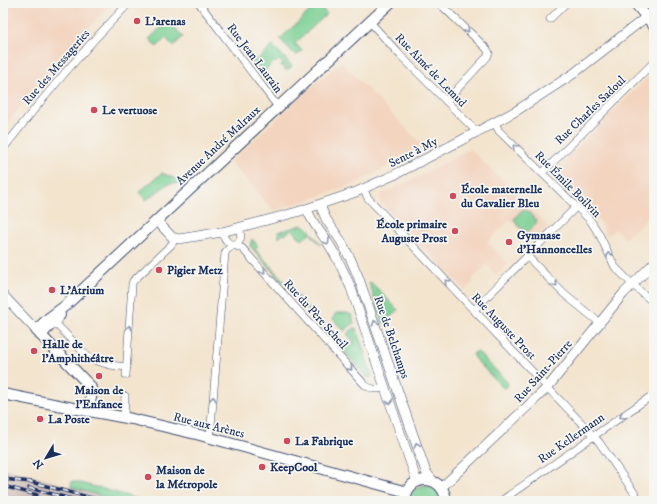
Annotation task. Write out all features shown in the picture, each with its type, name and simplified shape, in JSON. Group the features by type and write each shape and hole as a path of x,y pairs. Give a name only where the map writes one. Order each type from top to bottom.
{"main road":[{"name":"Avenue André Malraux","path":"39,332 390,3"},
{"path":"635,3 650,14 654,26"},
{"path":"39,332 90,386 92,393 88,411"},
{"name":"Rue aux Arènes","path":"3,394 124,417 210,438 406,496"},
{"path":"406,496 411,486 416,482 427,480 438,483 442,487 446,496 446,501"}],"street":[{"name":"Rue des Messageries","path":"3,149 46,94 129,3"},
{"name":"Rue Jean Laurain","path":"199,3 278,107"},
{"path":"439,3 487,49 489,53 446,101"},
{"path":"550,19 566,3"},
{"name":"Sente à My","path":"176,238 179,239 222,232 307,209 363,189 394,175 516,111 556,85 650,14"},
{"name":"Rue Aimé de Lemud","path":"370,22 401,56 477,132"},
{"name":"Rue Charles Sadoul","path":"542,173 654,62"},
{"name":"Rue Émile Boilvin","path":"495,123 500,131 595,226 615,267 654,303"},
{"name":"Rue Auguste Prost","path":"363,189 368,198 594,436 640,501"},
{"name":"Rue de Belchamps","path":"320,205 326,219 341,241 358,276 426,472 433,481"},
{"path":"474,310 576,207"},
{"name":"Rue de Belchamps","path":"307,209 310,217 323,235 340,264 356,302 416,482"},
{"path":"126,375 133,281 171,245 176,238 172,237 157,221"},
{"path":"210,438 225,253 226,249 239,242 241,237 239,228"},
{"name":"Rue du Père Scheil","path":"222,232 225,240 229,244 242,248 364,385 371,388 385,388"},
{"path":"528,256 564,294 600,323"},
{"name":"Rue Saint-Pierre","path":"442,487 548,387 623,294 654,263"},
{"path":"3,295 39,332"},
{"path":"356,302 366,299"},
{"path":"55,318 58,326 90,359 110,365 127,367"},
{"path":"385,388 396,384"},
{"name":"Rue Kellermann","path":"501,501 654,394"},
{"path":"124,417 125,396"}],"shaded area":[{"path":"3,3 111,3 37,86 3,128"},
{"path":"341,62 424,147 355,184 274,211 230,162 319,80"},
{"path":"654,71 654,212 625,239 615,229 607,236 600,222 555,177 555,169"},
{"name":"École primaire Auguste Prost","path":"470,149 550,228 534,244 510,220 487,242 508,264 497,275 487,265 472,280 474,282 465,290 380,201 381,194 416,178"},
{"path":"3,468 48,480 118,501 3,501"}],"green space":[{"path":"317,3 327,14 293,45 294,46 296,44 302,51 296,56 280,39 312,9 315,9 310,4"},
{"path":"168,21 183,37 173,46 166,38 157,47 149,39"},
{"path":"273,46 292,66 287,71 280,66 283,64 279,60 275,63 274,62 264,72 259,66 257,68 244,50 245,48 256,61"},
{"path":"162,173 183,182 182,184 168,184 146,200 139,192"},
{"path":"523,209 531,214 537,222 528,232 519,227 514,219"},
{"path":"302,225 307,227 321,245 310,233 302,240 292,229 279,238 278,232"},
{"path":"252,239 258,246 255,249 345,349 354,342 347,334 356,328 372,376 368,378 250,246"},
{"path":"371,282 398,310 383,324 369,283"},
{"path":"337,313 347,313 352,315 354,323 344,331 333,319"},
{"path":"478,352 507,382 507,387 502,387 474,358 473,354"},
{"path":"72,481 144,501 118,501 71,487"},
{"path":"424,485 431,487 438,492 440,501 410,501 414,490"}],"railway":[{"path":"3,479 31,482 103,501"},
{"path":"3,486 37,495"},
{"path":"29,488 80,501"},
{"path":"3,498 13,501"}],"place":[{"name":"L'arenas","path":"137,21"},
{"name":"Le vertuose","path":"94,110"},
{"name":"École maternelle du Cavalier Bleu","path":"453,196"},
{"name":"École primaire Auguste Prost","path":"455,231"},
{"name":"Gymnase d'Hannoncelles","path":"509,242"},
{"name":"Pigier Metz","path":"159,270"},
{"name":"L'Atrium","path":"52,290"},
{"name":"Halle de l'Amphithéâtre","path":"34,351"},
{"name":"Maison de l'Enfance","path":"99,376"},
{"name":"La Poste","path":"40,419"},
{"name":"La Fabrique","path":"287,441"},
{"name":"KeepCool","path":"262,467"},
{"name":"Maison de la Métropole","path":"148,477"}]}
